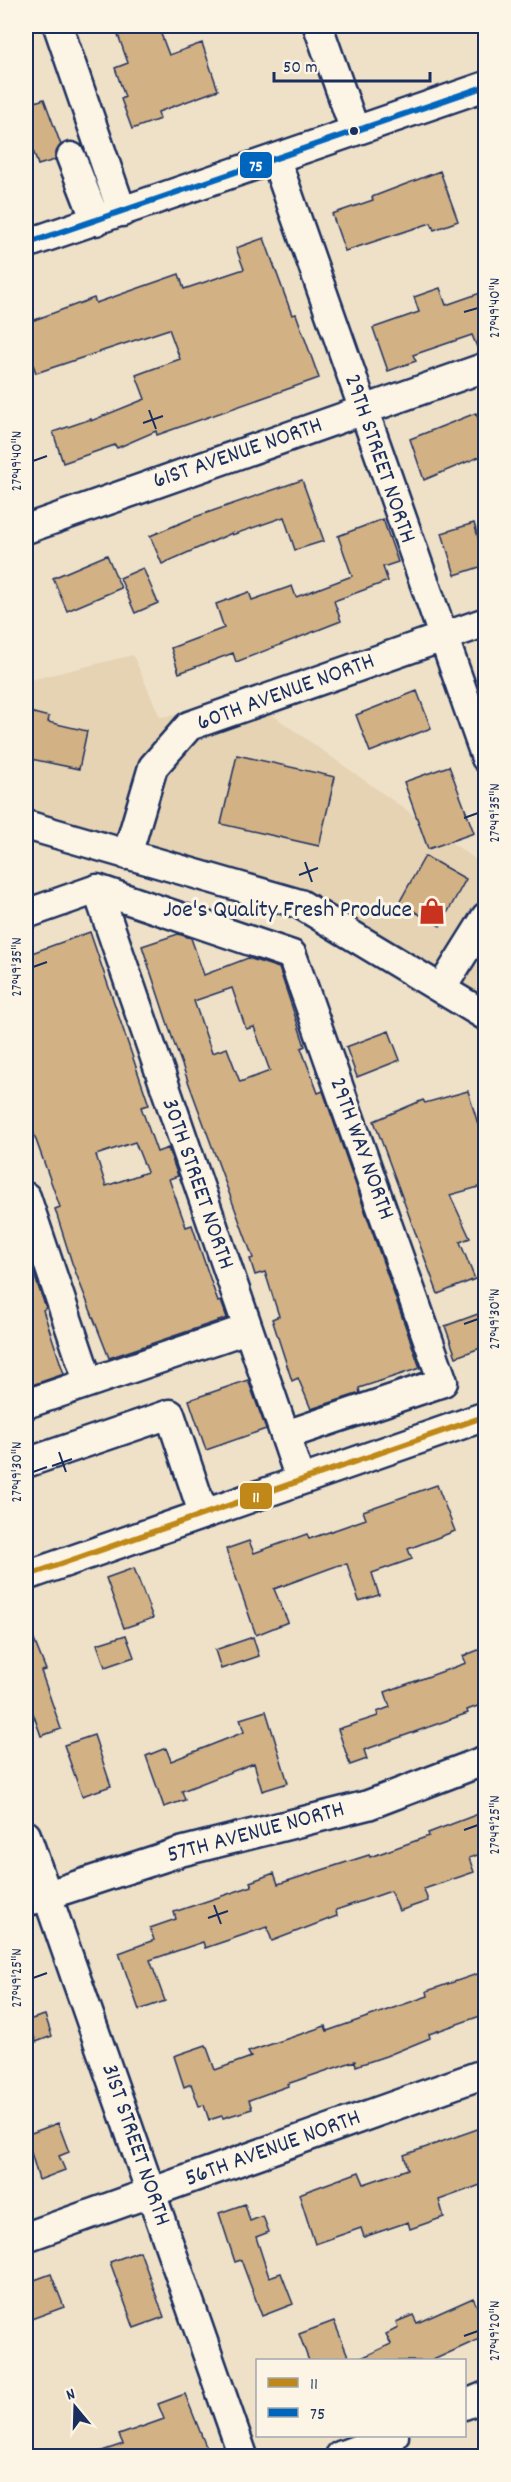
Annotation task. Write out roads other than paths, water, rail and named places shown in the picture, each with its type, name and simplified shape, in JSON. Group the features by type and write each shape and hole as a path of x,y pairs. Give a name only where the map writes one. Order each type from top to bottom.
{"street":[{"path":"58,26 109,216"},
{"path":"318,26 355,131"},
{"path":"26,244 486,86"},
{"path":"71,157 109,216"},
{"name":"29TH STREET NORTH","path":"276,160 362,411 486,758"},
{"name":"61ST AVENUE NORTH","path":"26,530 486,367"},
{"name":"60TH AVENUE NORTH","path":"127,855 153,767 189,726 486,622"},
{"path":"26,825 300,904 486,1016"},
{"path":"26,914 97,889"},
{"name":"30TH STREET NORTH","path":"97,889 300,1479"},
{"name":"29TH WAY NORTH","path":"97,889 292,955 443,1382 286,1435"},
{"path":"441,989 486,917"},
{"path":"26,1197 88,1381"},
{"path":"26,1404 88,1381 247,1329"},
{"path":"26,1463 170,1414 204,1513"},
{"path":"26,1576 486,1416"},
{"name":"57TH AVENUE NORTH","path":"36,1899 180,1852 368,1805 486,1760"},
{"name":"31ST STREET NORTH","path":"26,1835 36,1899 152,2193 243,2457"},
{"name":"56TH AVENUE NORTH","path":"26,2237 486,2073"},
{"path":"466,2405 486,2396"},
{"path":"340,2457 391,2437"}],"place":[{"name":"Joe's Quality Fresh Produce","path":"432,911"}]}
